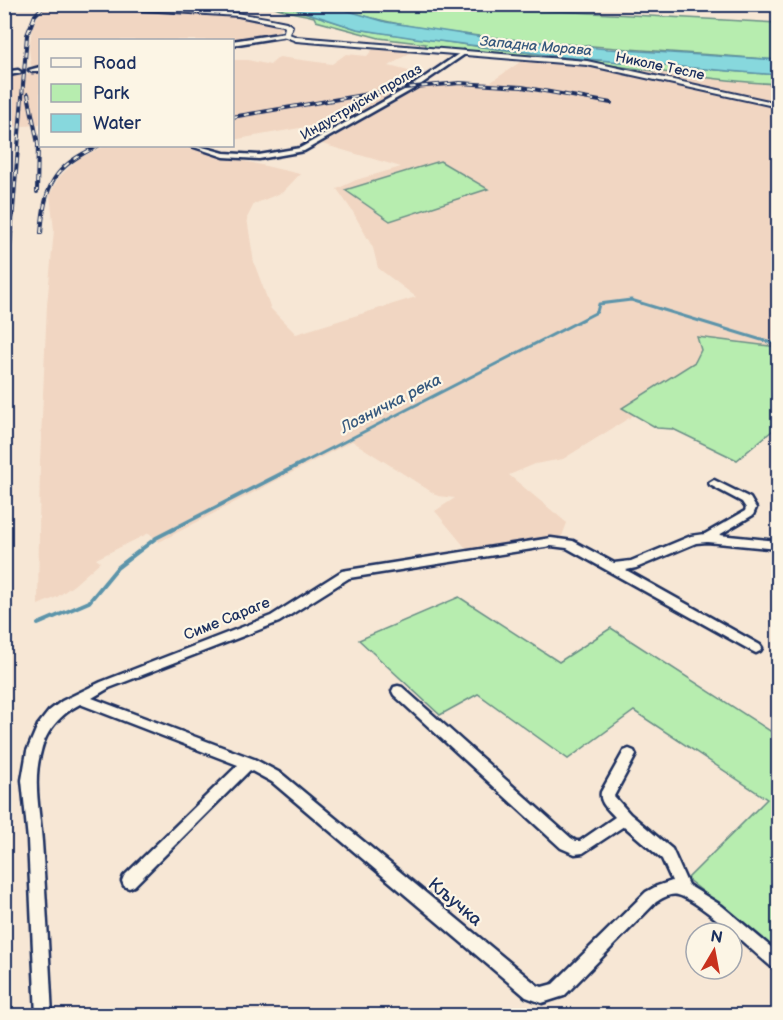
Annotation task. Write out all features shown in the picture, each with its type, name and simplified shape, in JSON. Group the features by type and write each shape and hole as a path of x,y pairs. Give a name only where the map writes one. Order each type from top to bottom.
{"street":[{"path":"50,4 246,15 284,22 289,26 285,35 234,43"},
{"name":"Николе Тесле","path":"285,35 315,42 587,63 778,105"},
{"name":"Индустријски пролаз","path":"198,147 224,154 259,157 302,150 415,86 463,53"},
{"path":"32,70 39,69"},
{"path":"4,74 18,72"},
{"path":"707,538 749,513 751,508 746,500 714,483"},
{"path":"613,567 632,565 684,542 707,538 778,545"},
{"name":"Симе Сараге","path":"44,1016 30,769 43,729 54,715 79,698 105,685 275,619 346,574 551,542 569,544 756,648"},
{"path":"398,691 566,843 575,848 583,847 625,818"},
{"name":"Кључка","path":"79,698 249,763 277,778 532,991 542,995 558,990 651,897 665,889 683,889"},
{"path":"629,755 608,792 607,798 625,818 668,854 683,889 699,898 778,963"},
{"path":"129,881 249,763"}],"shaded area":[{"path":"48,6 241,16 284,26 275,34 234,39 39,39 39,68 31,65 29,49 32,28 38,16"},
{"path":"373,49 411,52 389,66 428,76 355,118 234,140 234,60 248,60 270,65 279,57 332,64 346,54 367,56"},
{"path":"523,60 603,69 778,109 778,347 697,338 701,350 695,362 622,407 634,415 563,459 535,464 509,475 567,523 562,536 469,552 435,511 455,498 438,496 352,441 159,542 149,533 96,559 100,562 74,585 57,597 38,605 40,461 47,305 54,230 50,194 59,177 78,159 102,147 184,147 300,174 283,192 254,204 247,218 254,263 271,309 296,334 416,297 378,268 373,248 337,189 356,180 401,167 322,144 428,83 491,82"},
{"path":"609,65 672,74 778,84 778,104"},
{"path":"39,73 39,125 5,127 5,77"}],"green space":[{"path":"476,4 537,10 778,23 778,60 572,45 462,34 407,26 328,5"},
{"path":"272,5 283,5 357,29 563,57 778,75 778,84 714,79 561,60 425,49 426,44 379,38 316,21 314,17 285,11"},
{"path":"440,161 488,189 390,221 345,190"},
{"path":"697,337 778,347 778,426 737,460 673,429 657,428 622,408 695,362 701,350"},
{"path":"459,597 559,662 611,628 778,736 778,951 744,924 744,921 740,921 687,879 767,799 634,711 568,759 478,694 440,715 359,640"}],"water":[{"name":"Западна Морава","path":"283,5 328,5 386,22 482,37 608,49 778,60 778,75 563,57 415,38 357,29"}],"waterway":[{"name":"Лозничка река","path":"299,465 597,312 599,304 631,300 778,345"},
{"name":"Лозничка река","path":"38,624 89,602 117,568 156,538 302,463"}],"railway":[{"path":"8,272 27,35 35,15 46,4"},
{"path":"234,117 404,88 460,83 522,87 611,103"},
{"path":"28,94 38,144 37,192"},
{"path":"41,233 45,202 54,179 71,162 96,147"},
{"path":"4,329 9,270"}]}
